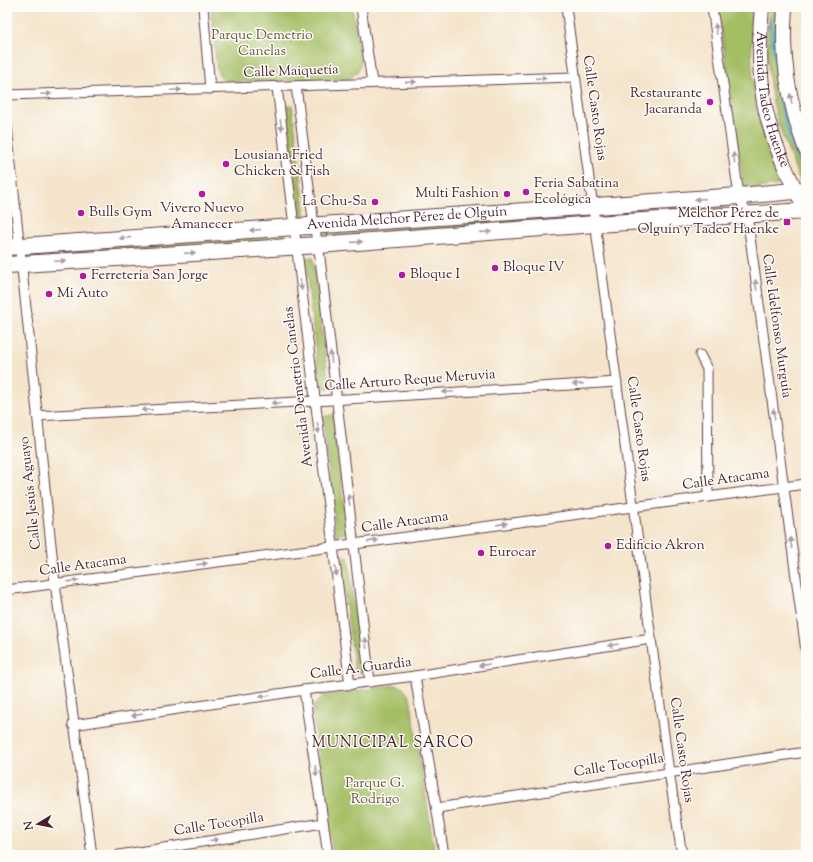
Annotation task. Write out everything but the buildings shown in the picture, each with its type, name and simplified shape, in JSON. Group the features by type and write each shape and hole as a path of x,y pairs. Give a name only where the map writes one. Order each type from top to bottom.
{"highway":[{"name":"Avenida Melchor Pérez de Olguín","path":"13,246 294,228 801,191"},
{"name":"Avenida Melchor Pérez de Olguín","path":"14,265 806,210"}],"main road":[{"name":"Avenida Tadeo Haenke","path":"762,7 760,52 763,97 768,121 777,148 801,191 806,210"},
{"name":"Avenida Tadeo Haenke","path":"785,7 784,52 787,77 793,109 806,150"}],"street":[{"path":"203,7 210,89"},
{"path":"361,7 372,83"},
{"name":"Calle Casto Rojas","path":"566,7 669,772 682,855"},
{"name":"Calle Idelfonso Murguía","path":"712,7 739,196 747,215 804,622 806,651"},
{"name":"Calle Maiquetía","path":"7,95 576,78"},
{"name":"Avenida Demetrio Canelas","path":"277,86 350,685"},
{"path":"296,86 314,226 318,245 370,682"},
{"name":"Calle Jesús Aguayo","path":"7,128 14,265 37,416 55,584 73,725 92,855"},
{"path":"700,355 707,369 708,497"},
{"name":"Calle Arturo Reque Meruvia","path":"37,416 315,401 617,382"},
{"name":"Calle Atacama","path":"7,590 806,484"},
{"name":"Calle A. Guardia","path":"73,725 304,690 415,676 651,639"},
{"path":"415,676 444,855"},
{"path":"304,690 328,855"},
{"name":"Calle Tocopilla","path":"437,808 806,752"},
{"name":"Calle Tocopilla","path":"119,855 324,823"}],"green space":[{"name":"Parque Demetrio Canelas","path":"211,7 352,7 361,62 355,74 349,79 227,81 222,78 217,69"},
{"path":"718,7 753,7 752,74 755,102 762,131 779,176 777,185 754,189 746,187 743,184"},
{"path":"770,7 777,7 777,46 782,93 793,135 806,169 806,185 802,185 795,169 777,119 771,92 767,49"},
{"path":"292,105 306,218 301,218 286,106"},
{"path":"722,204 723,209 605,217 605,212"},
{"path":"581,214 581,219 326,237 325,232"},
{"path":"285,234 285,240 28,256 28,251"},
{"path":"313,257 329,388 320,389 305,258"},
{"path":"333,415 347,533 336,535 323,417"},
{"path":"348,557 362,672 355,672 340,558"},
{"name":"Parque G. Rodrigo","path":"395,685 402,687 410,697 435,855 333,855 313,716 314,706 325,696"}],"waterway":[{"path":"770,21 780,99 791,142 806,178"}],"place":[{"name":"Restaurante Jacaranda","path":"710,102"},
{"name":"Lousiana Fried Chicken & Fish","path":"226,164"},
{"name":"Feria Sabatina Ecológica","path":"526,192"},
{"name":"Vivero Nuevo Amanecer","path":"202,194"},
{"name":"Multi Fashion","path":"507,194"},
{"name":"La Chu-Sa","path":"375,202"},
{"name":"Bulls Gym","path":"81,213"},
{"name":"Melchor Pérez de Olguín y Tadeo Haenke","path":"787,222"},
{"name":"Bloque IV","path":"495,268"},
{"name":"Bloque I","path":"402,275"},
{"name":"Ferretería San Jorge","path":"83,276"},
{"name":"Mi Auto","path":"49,294"},
{"name":"Edificio Akron","path":"608,546"},
{"name":"Eurocar","path":"481,553"}],"district":[{"name":"MUNICIPAL SARCO","path":"393,743"}]}
